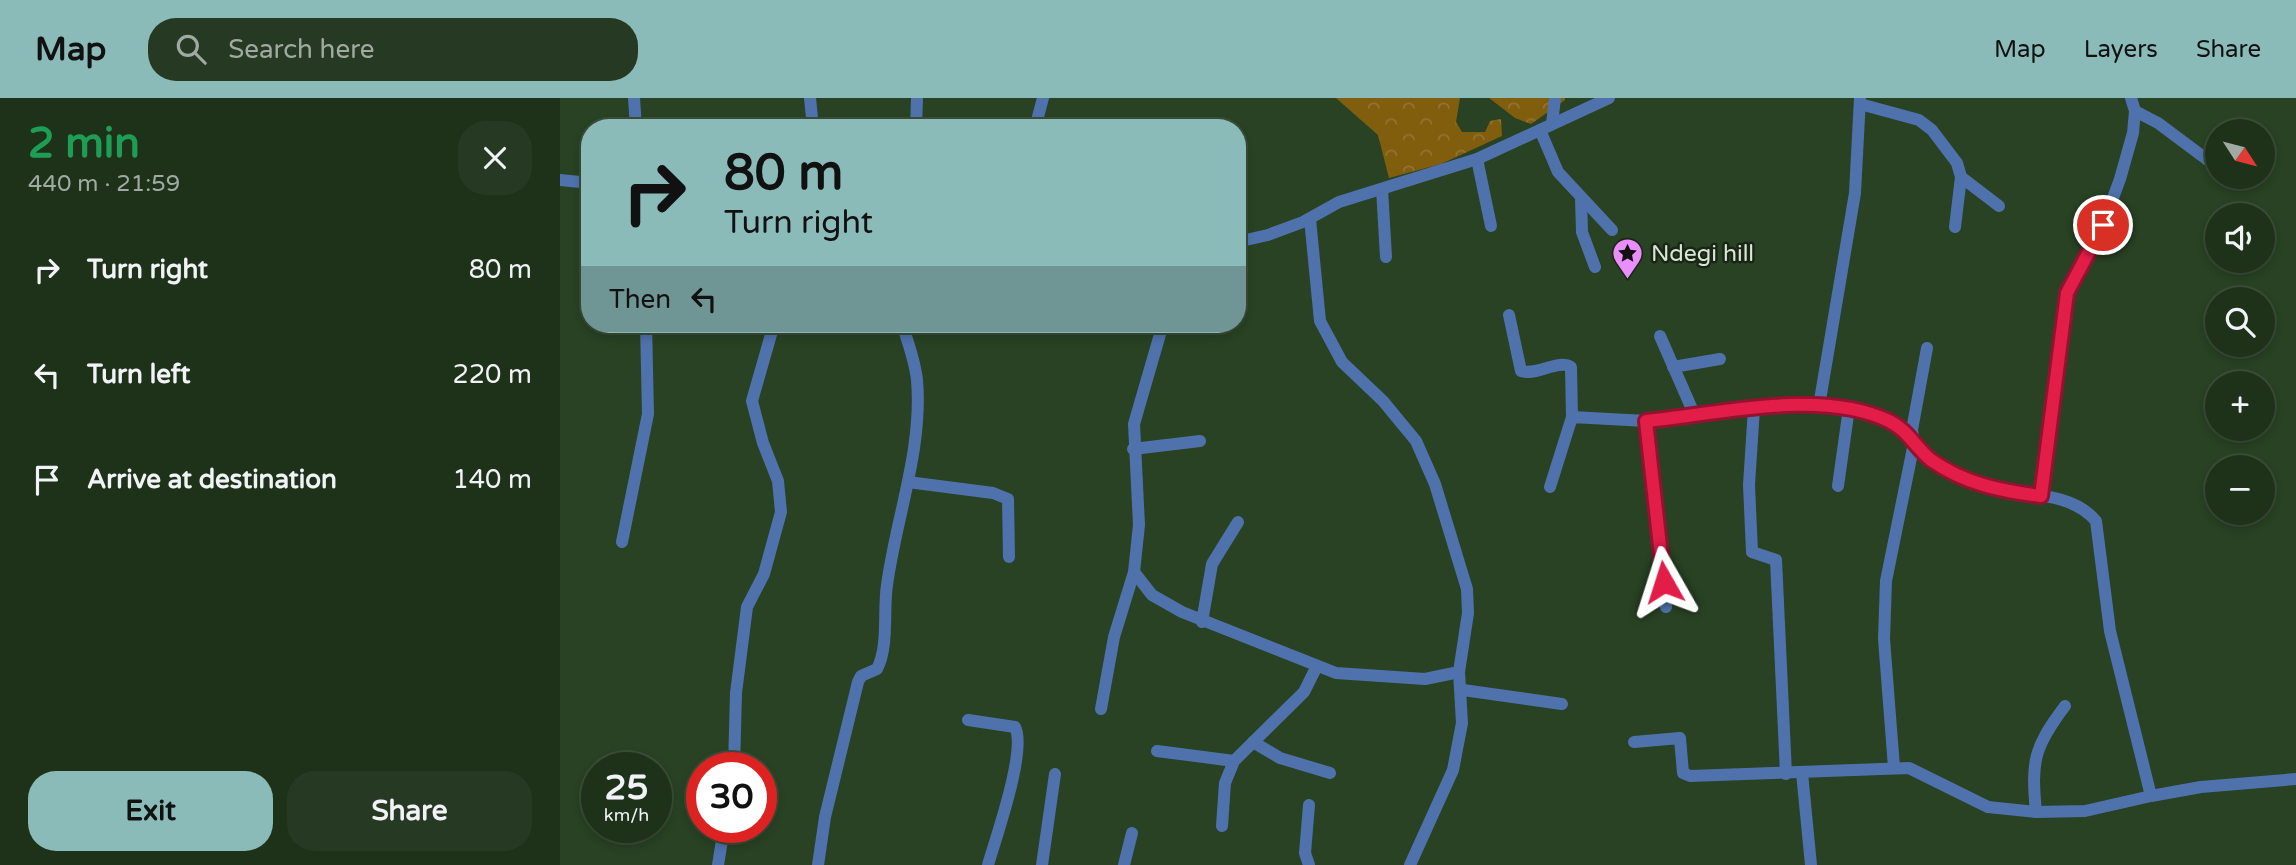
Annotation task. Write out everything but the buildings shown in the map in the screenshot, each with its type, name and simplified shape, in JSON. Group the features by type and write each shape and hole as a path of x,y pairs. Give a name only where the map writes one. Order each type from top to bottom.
{"street":[{"path":"634,98 635,119"},
{"path":"810,98 812,119"},
{"path":"917,119 918,98"},
{"path":"1037,119 1043,98"},
{"path":"1552,124 1555,98"},
{"path":"1246,240 1268,235 1310,219 1339,202 1477,159 1609,98"},
{"path":"1819,406 1855,193 1860,101 1919,120 1932,130 1957,163 1961,177 1955,227"},
{"path":"2134,101 2158,123 2205,158"},
{"path":"2041,496 2067,293 2103,225 2120,180 2134,101"},
{"path":"1539,130 1558,172 1581,198 1600,214 1612,230"},
{"path":"1477,159 1490,226"},
{"path":"1961,177 1999,206"},
{"path":"560,180 581,182"},
{"path":"1382,189 1386,257"},
{"path":"1581,198 1582,232 1595,267"},
{"path":"1310,219 1320,321 1342,362 1383,401 1416,441 1435,484 1466,589 1468,613 1459,672 1463,690 1462,723 1453,771 1410,865"},
{"path":"1509,315 1521,370 1528,373 1563,364 1571,367 1572,417 1550,487"},
{"path":"622,542 648,414 646,333"},
{"path":"734,752 736,693 747,607 764,574 781,512 778,481 763,443 752,401 771,333"},
{"path":"818,865 825,817 858,682 867,673 877,669 883,652 883,609 890,562 908,482 918,398 916,377 904,333"},
{"path":"1101,709 1114,637 1134,572 1139,525 1133,449 1134,424 1160,333"},
{"path":"1660,336 1695,416"},
{"path":"1894,767 1884,639 1886,581 1914,443 1912,430 1927,348"},
{"path":"1673,367 1720,359"},
{"path":"1754,408 1749,485 1752,552 1776,560 1786,774"},
{"path":"1572,417 1646,421 1754,408 1849,408 1889,421 1907,431 1914,443 1931,459 1965,481 2041,496 2087,511 2096,521 2110,631 2151,796"},
{"path":"1838,486 1849,408"},
{"path":"1646,421 1666,607"},
{"path":"1133,449 1200,441"},
{"path":"908,482 993,493 1009,499 1009,557"},
{"path":"1202,622 1203,599 1212,564 1238,522"},
{"path":"1134,572 1152,595 1202,622 1336,673 1425,679 1459,672"},
{"path":"1222,825 1225,783 1234,761 1304,692 1317,666"},
{"path":"1463,690 1562,704"},
{"path":"2036,812 2033,780 2035,758 2042,736 2065,706"},
{"path":"968,719 1015,727 1020,741 988,865"},
{"path":"1634,742 1680,738 1683,773 1686,775 1786,774 1894,767 1916,771 1988,807 2036,812 2085,811 2201,787 2296,779"},
{"path":"1253,742 1280,758 1330,773"},
{"path":"1157,751 1234,761"},
{"path":"1802,773 1811,865"},
{"path":"1041,865 1055,774"},
{"path":"1308,804 1305,853 1309,865"},
{"path":"1124,865 1132,833"},
{"path":"718,865 722,843"}],"green space":[{"path":"1336,98 1460,98 1456,122 1462,132 1485,132 1490,121 1501,119 1502,136 1441,164 1389,178 1378,135"},
{"path":"1489,98 1565,100 1531,124 1515,118"}],"place":[{"name":"Ndegi hill","path":"1628,280"}],"route":[{"path":"1664,582 1646,421 1742,409 1819,406 1849,408 1889,421 1907,431 1914,443 1931,459 1965,481 2041,496 2059,378 2067,293 2103,225"}]}
